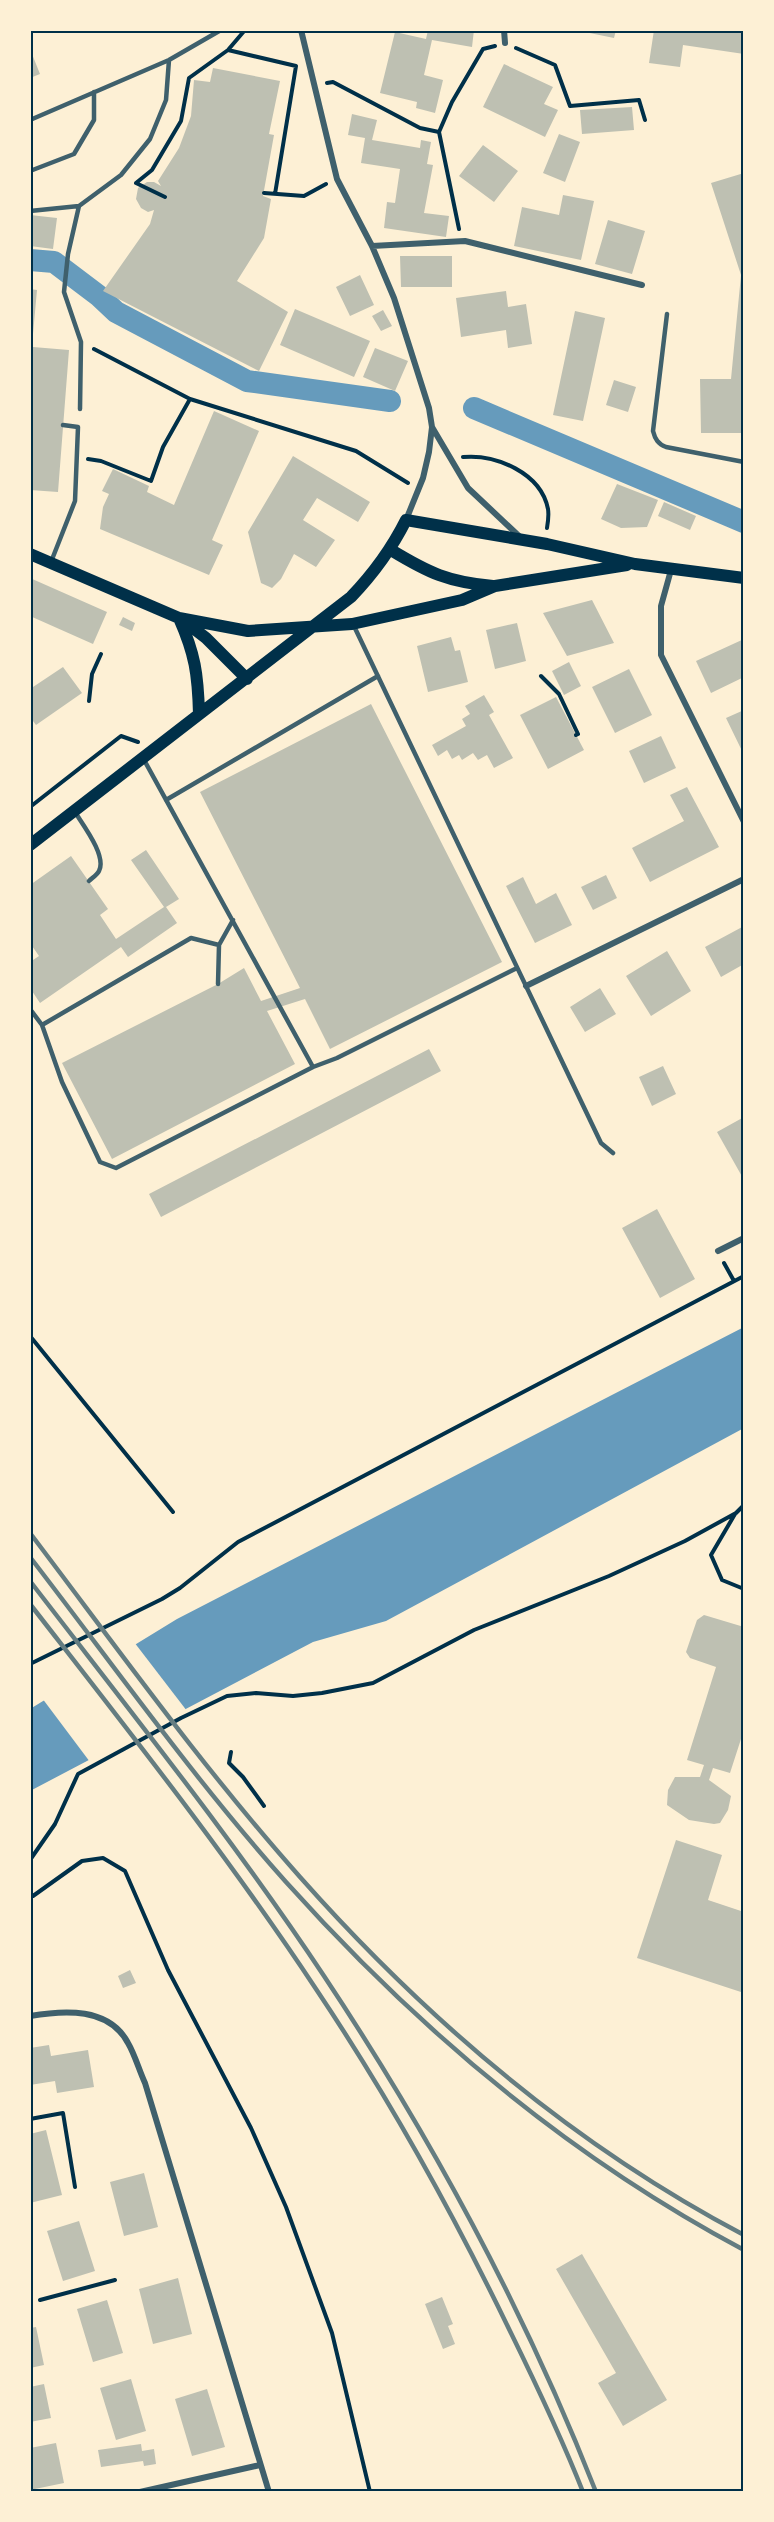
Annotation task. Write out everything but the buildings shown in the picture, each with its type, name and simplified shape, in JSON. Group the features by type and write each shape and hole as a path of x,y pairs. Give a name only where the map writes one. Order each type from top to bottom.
{"main road":[{"path":"30,845 351,597 391,550 406,520 547,544 634,564 744,578"},
{"path":"391,550 425,571 442,577 461,583 495,586"},
{"path":"30,554 179,618 206,638 247,679"},
{"path":"179,618 248,631 352,624 462,600 495,586 634,564"},
{"path":"179,618 192,648 198,675 200,714"}],"street":[{"path":"302,30 337,178 372,246 394,298 429,408 432,427 429,452 419,489 406,520"},
{"path":"504,30 505,43"},
{"path":"372,246 465,241 642,285"},
{"path":"432,427 468,488 523,540"},
{"path":"671,570 661,606 662,655 744,822"},
{"path":"526,986 744,879"},
{"path":"718,1251 744,1238"},
{"path":"30,2016 75,2011 93,2014 113,2025 128,2041 145,2082 268,2492"},
{"path":"140,2492 260,2465"}],"lane":[{"path":"30,120 169,60 221,30"},
{"path":"30,211 79,206 121,175 150,139 166,100 169,60"},
{"path":"30,171 74,154 94,120 94,92"},
{"path":"79,206 68,255 64,292 81,342 80,409"},
{"path":"667,314 654,436 660,444 666,447 744,462"},
{"path":"51,562 75,501 78,427 63,425"},
{"path":"352,624 601,1143 613,1153"},
{"path":"166,800 378,676"},
{"path":"143,758 313,1067"},
{"path":"74,811 99,852 101,861 98,872 89,881"},
{"path":"218,984 219,945 232,920"},
{"path":"42,1025 190,938 219,945"},
{"path":"30,1009 42,1025 63,1082 100,1162 116,1168 313,1067 337,1058 517,968"},
{"path":"63,1082 70,1079"}],"path":[{"path":"165,197 136,183 152,170 181,121 189,78 228,50 245,30"},
{"path":"465,241 457,226 439,132 452,102 483,50 505,43 555,65 570,106 639,100 645,120"},
{"path":"228,50 296,66 275,194"},
{"path":"314,84 333,82 420,128 439,132"},
{"path":"264,193 304,196 337,178"},
{"path":"81,342 190,399 356,452 419,489"},
{"path":"77,458 101,461 150,481 163,447 190,399"},
{"path":"450,458 478,456 510,465 534,482 548,508 547,544"},
{"path":"90,701 92,674 101,654"},
{"path":"541,676 559,694 578,734 576,735"},
{"path":"30,807 120,736 156,748"},
{"path":"718,1251 734,1281"},
{"path":"30,1664 162,1599 180,1588 238,1542 744,1276"},
{"path":"30,1336 173,1512"},
{"path":"744,1505 736,1513 711,1555 722,1580 744,1589"},
{"path":"30,1860 55,1824 78,1774 181,1718 227,1696 256,1693 293,1696 373,1683 474,1630 609,1576 685,1541 736,1513"},
{"path":"231,1752 229,1762 264,1806"},
{"path":"30,1894 33,1896 82,1861 103,1858 125,1870 168,1970 251,2128 286,2207 332,2332 370,2492"},
{"path":"30,2119 63,2113 75,2187"},
{"path":"40,2300 115,2280"}],"water":[{"path":"744,1327 744,1428 386,1621 313,1642 30,1791 30,1709 177,1619"}],"pier":[{"path":"134,1642 187,1711 90,1762 42,1698"}],"waterway":[{"path":"30,260 54,262 116,312 247,381 390,401"},
{"path":"474,408 744,522"}],"railway":[{"path":"30,1533 229,1794 348,1930 451,2029 562,2120 682,2200 744,2235"},
{"path":"30,1557 187,1763 252,1843 336,1936 388,1988 442,2038 557,2131 617,2174 744,2250"},
{"path":"30,1581 254,1875 324,1976 402,2099 474,2226 507,2292 539,2358 596,2492"},
{"path":"30,1604 248,1890 343,2030 442,2198 547,2409 583,2492"}]}
